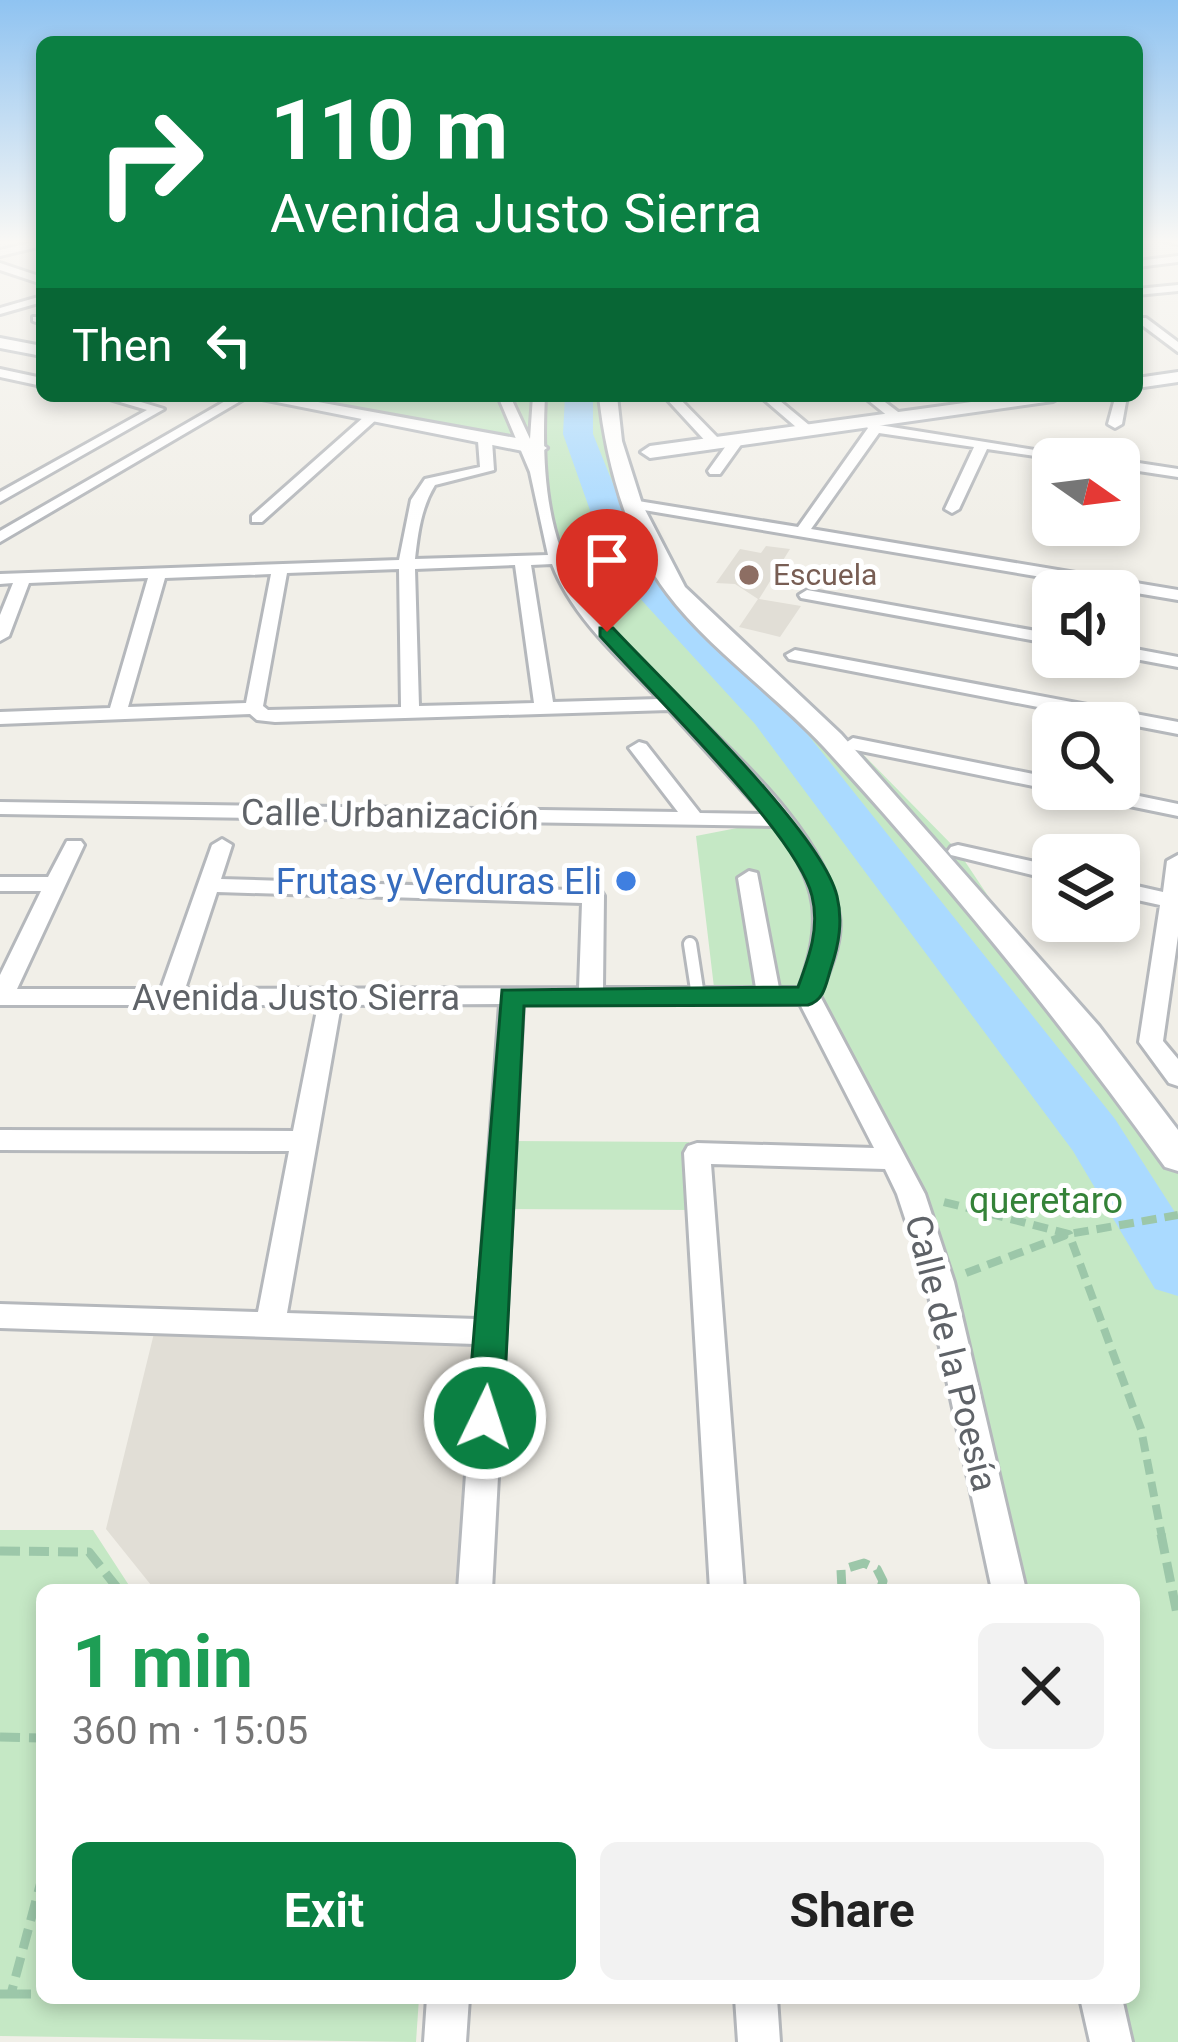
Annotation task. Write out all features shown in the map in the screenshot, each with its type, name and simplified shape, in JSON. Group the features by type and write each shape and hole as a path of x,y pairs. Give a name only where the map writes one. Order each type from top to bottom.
{"main road":[{"path":"0,343 36,350"},
{"path":"1143,381 1176,378"},
{"path":"287,402 532,454"},
{"path":"609,402 632,505 644,534 688,605 832,740 1087,1034 1178,1157"},
{"path":"650,452 872,425 973,402"}],"street":[{"path":"0,373 36,381"},
{"path":"0,498 158,409 146,402"},
{"path":"0,537 233,402"},
{"path":"507,402 532,454 557,559 571,588 779,820 810,862 824,891 829,918 825,947 808,996"},
{"path":"532,454 538,402"},
{"path":"676,402 714,442"},
{"path":"773,402 808,430"},
{"path":"877,402 899,418"},
{"path":"1115,424 1120,402"},
{"path":"257,519 370,418"},
{"path":"802,532 872,425 1032,452"},
{"path":"715,471 738,439"},
{"path":"410,710 408,565 414,511 423,489 439,478 487,470 485,441"},
{"path":"952,509 982,445"},
{"path":"1140,467 1178,473"},
{"path":"632,505 1178,595"},
{"path":"0,579 557,559"},
{"path":"522,560 544,706"},
{"path":"254,708 280,569"},
{"path":"118,712 158,573"},
{"path":"0,636 23,578"},
{"path":"806,596 1032,635"},
{"path":"795,655 1178,728"},
{"path":"1140,655 1178,662"},
{"path":"0,718 254,708 264,716 275,716 676,704"},
{"path":"854,744 1032,780"},
{"path":"639,748 694,819"},
{"path":"1140,802 1178,810"},
{"name":"Calle Urbanización","path":"0,808 779,820"},
{"path":"0,998 74,845"},
{"path":"170,997 222,845"},
{"path":"958,851 1032,868"},
{"path":"1178,861 1151,1042 1178,1077"},
{"path":"749,878 770,996"},
{"path":"0,884 55,884"},
{"path":"209,886 593,896 591,996"},
{"path":"1140,894 1172,901"},
{"name":"Avenida Justo Sierra","path":"0,998 808,996"},
{"name":"Calle de la Poesía","path":"808,996 911,1194 940,1282 1008,1584"},
{"path":"270,1325 331,997"},
{"path":"475,1584 512,997"},
{"path":"0,1140 303,1142"},
{"path":"727,1584 697,1153 895,1159"},
{"path":"0,1316 490,1331"},
{"path":"445,2042 448,2004"},
{"path":"756,2004 759,2042"},
{"path":"1102,2004 1111,2042"}],"lane":[{"path":"691,944 698,996"}],"path":[{"path":"911,1194 1074,1233"},
{"path":"940,1282 1074,1233 1178,1215"},
{"path":"1074,1233 1141,1429 1178,1619"},
{"path":"0,1551 89,1552 114,1584"},
{"path":"842,1584 841,1570 864,1563 878,1569 882,1584"},
{"path":"0,1737 36,1738"},
{"path":"36,1897 5,1994 36,1994"}],"shaded area":[{"path":"766,546 790,549 759,599 801,606 780,637 739,627 758,599 735,584 716,583 740,549 761,553"},
{"path":"157,1321 479,1329 456,1584 150,1584 106,1529"}],"green space":[{"name":"queretaro","path":"291,402 609,402 613,441 676,590 752,667 853,744 958,851 1061,1005 1178,1157 1178,2042 1111,2042 1102,2004 1140,2004 1140,1584 1008,1584 940,1282 808,996 715,996 696,836 778,820 631,658 557,559 523,446"},
{"path":"511,1141 689,1142 693,1210 508,1209"},
{"path":"0,1530 93,1530 128,1584 36,1584 36,2004 419,2004 416,2042 0,2036"}],"waterway":[{"path":"579,402 578,434 609,516 653,593 770,715 1094,1135 1178,1270"}],"place":[{"name":"Escuela","path":"749,575"},
{"name":"Frutas y Verduras Eli","path":"626,881"}],"route":[{"path":"485,1418 512,997 808,996 825,947 829,918 824,891 810,862 779,820 607,632"}]}
